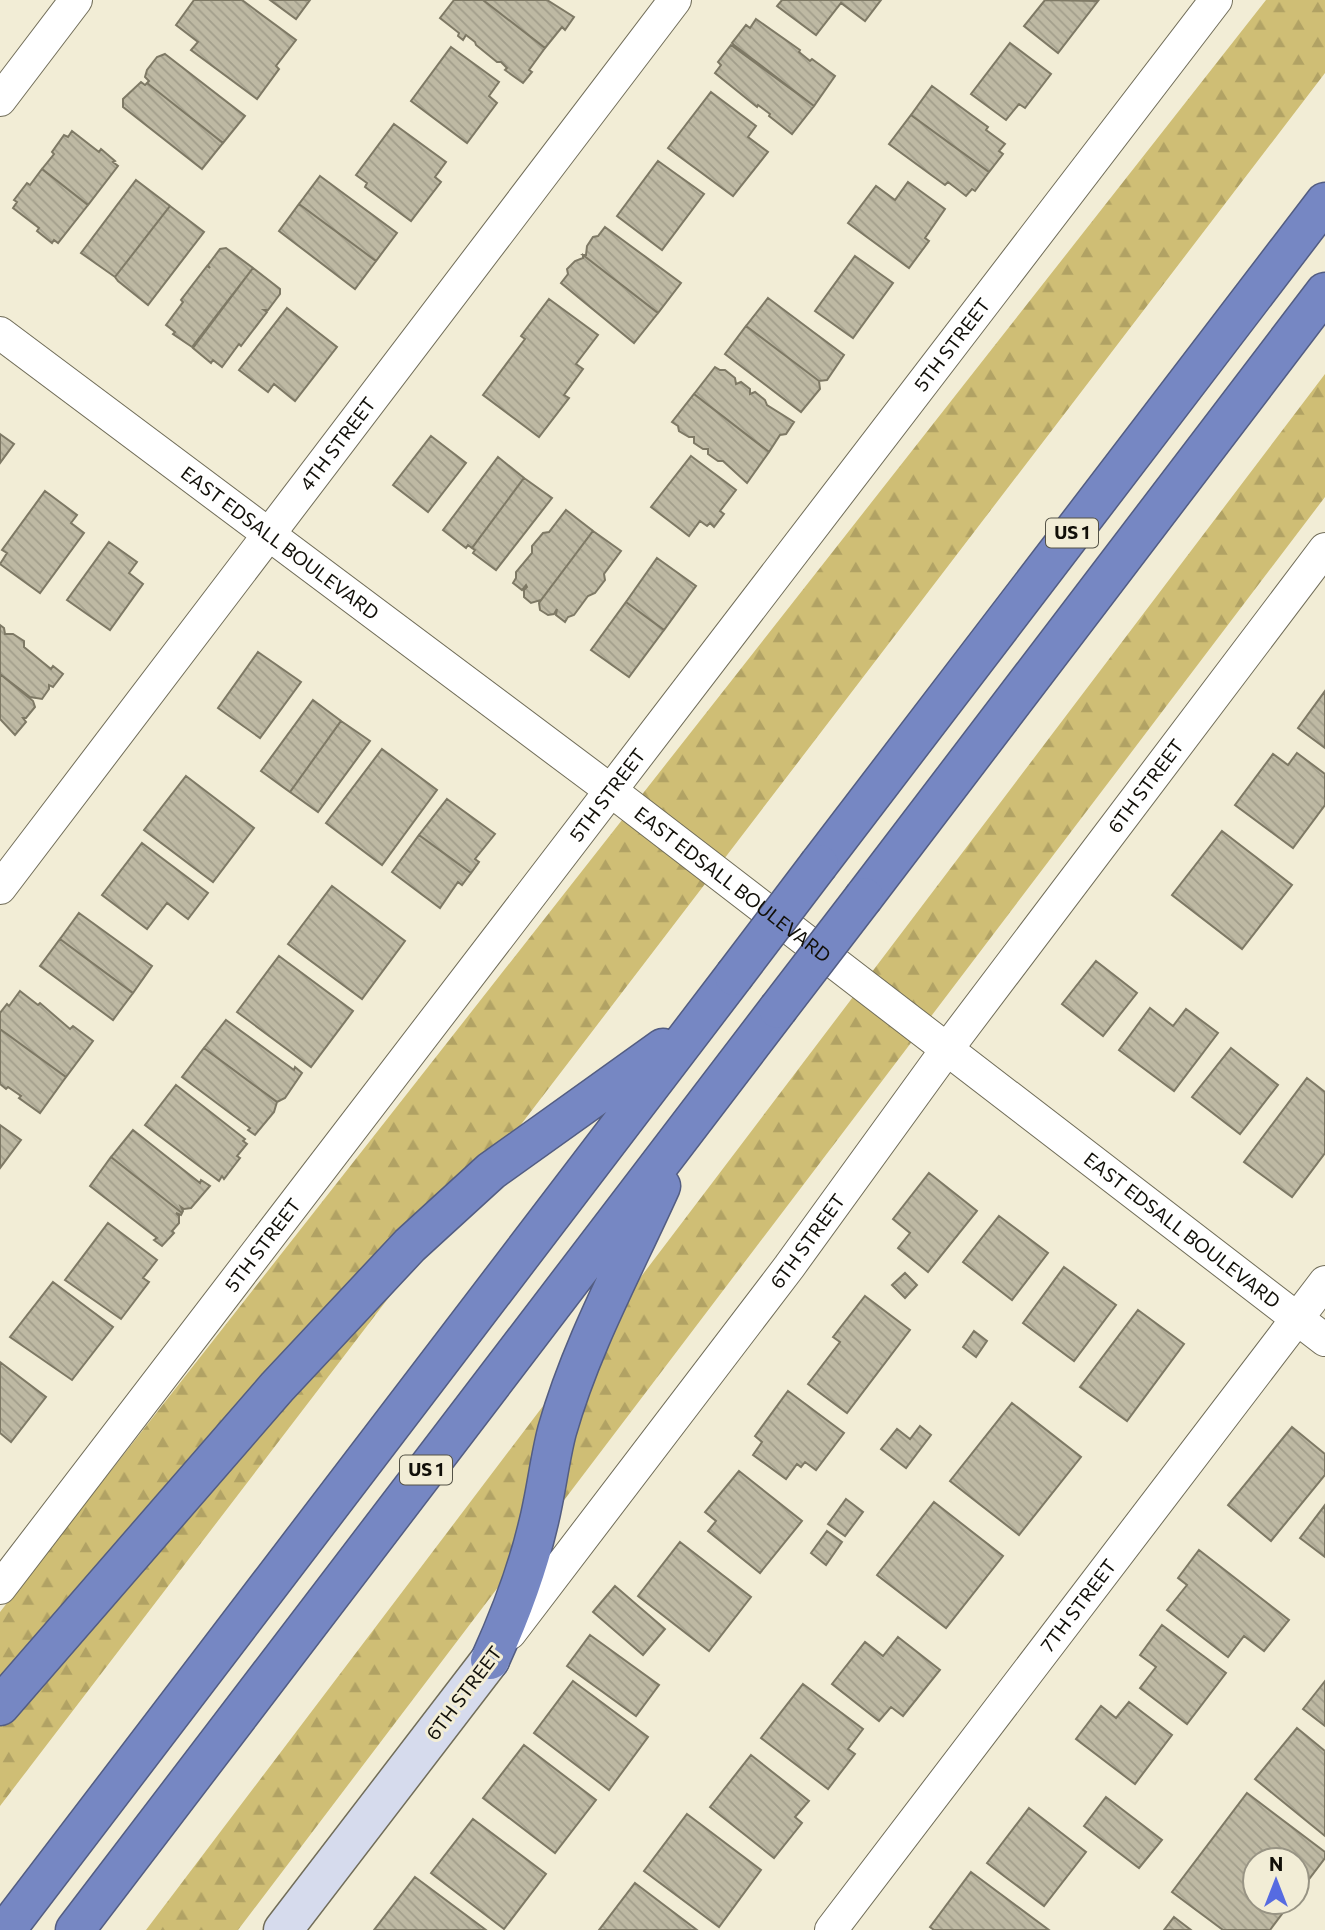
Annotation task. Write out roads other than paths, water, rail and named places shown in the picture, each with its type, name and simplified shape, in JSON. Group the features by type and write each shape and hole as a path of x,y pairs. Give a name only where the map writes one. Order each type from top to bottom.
{"highway":[{"name":"US 1","path":"6,1930 1325,202"},
{"name":"US 1","path":"75,1930 1325,292"},
{"path":"0,1706 285,1378 410,1245 491,1171 699,1022"},
{"path":"490,1660 519,1593 538,1525 557,1431 577,1376 592,1336 689,1125"}],"main road":[{"name":"6TH STREET","path":"283,1930 490,1660"}],"street":[{"path":"0,100 76,0"},
{"name":"4TH STREET","path":"0,888 675,0"},
{"name":"5TH STREET","path":"0,1588 1216,0"},
{"name":"EAST EDSALL BOULEVARD","path":"0,333 610,790 1325,1340"},
{"name":"6TH STREET","path":"490,1660 789,1267 947,1049 1325,549"},
{"name":"7TH STREET","path":"831,1930 1325,1282"}]}
